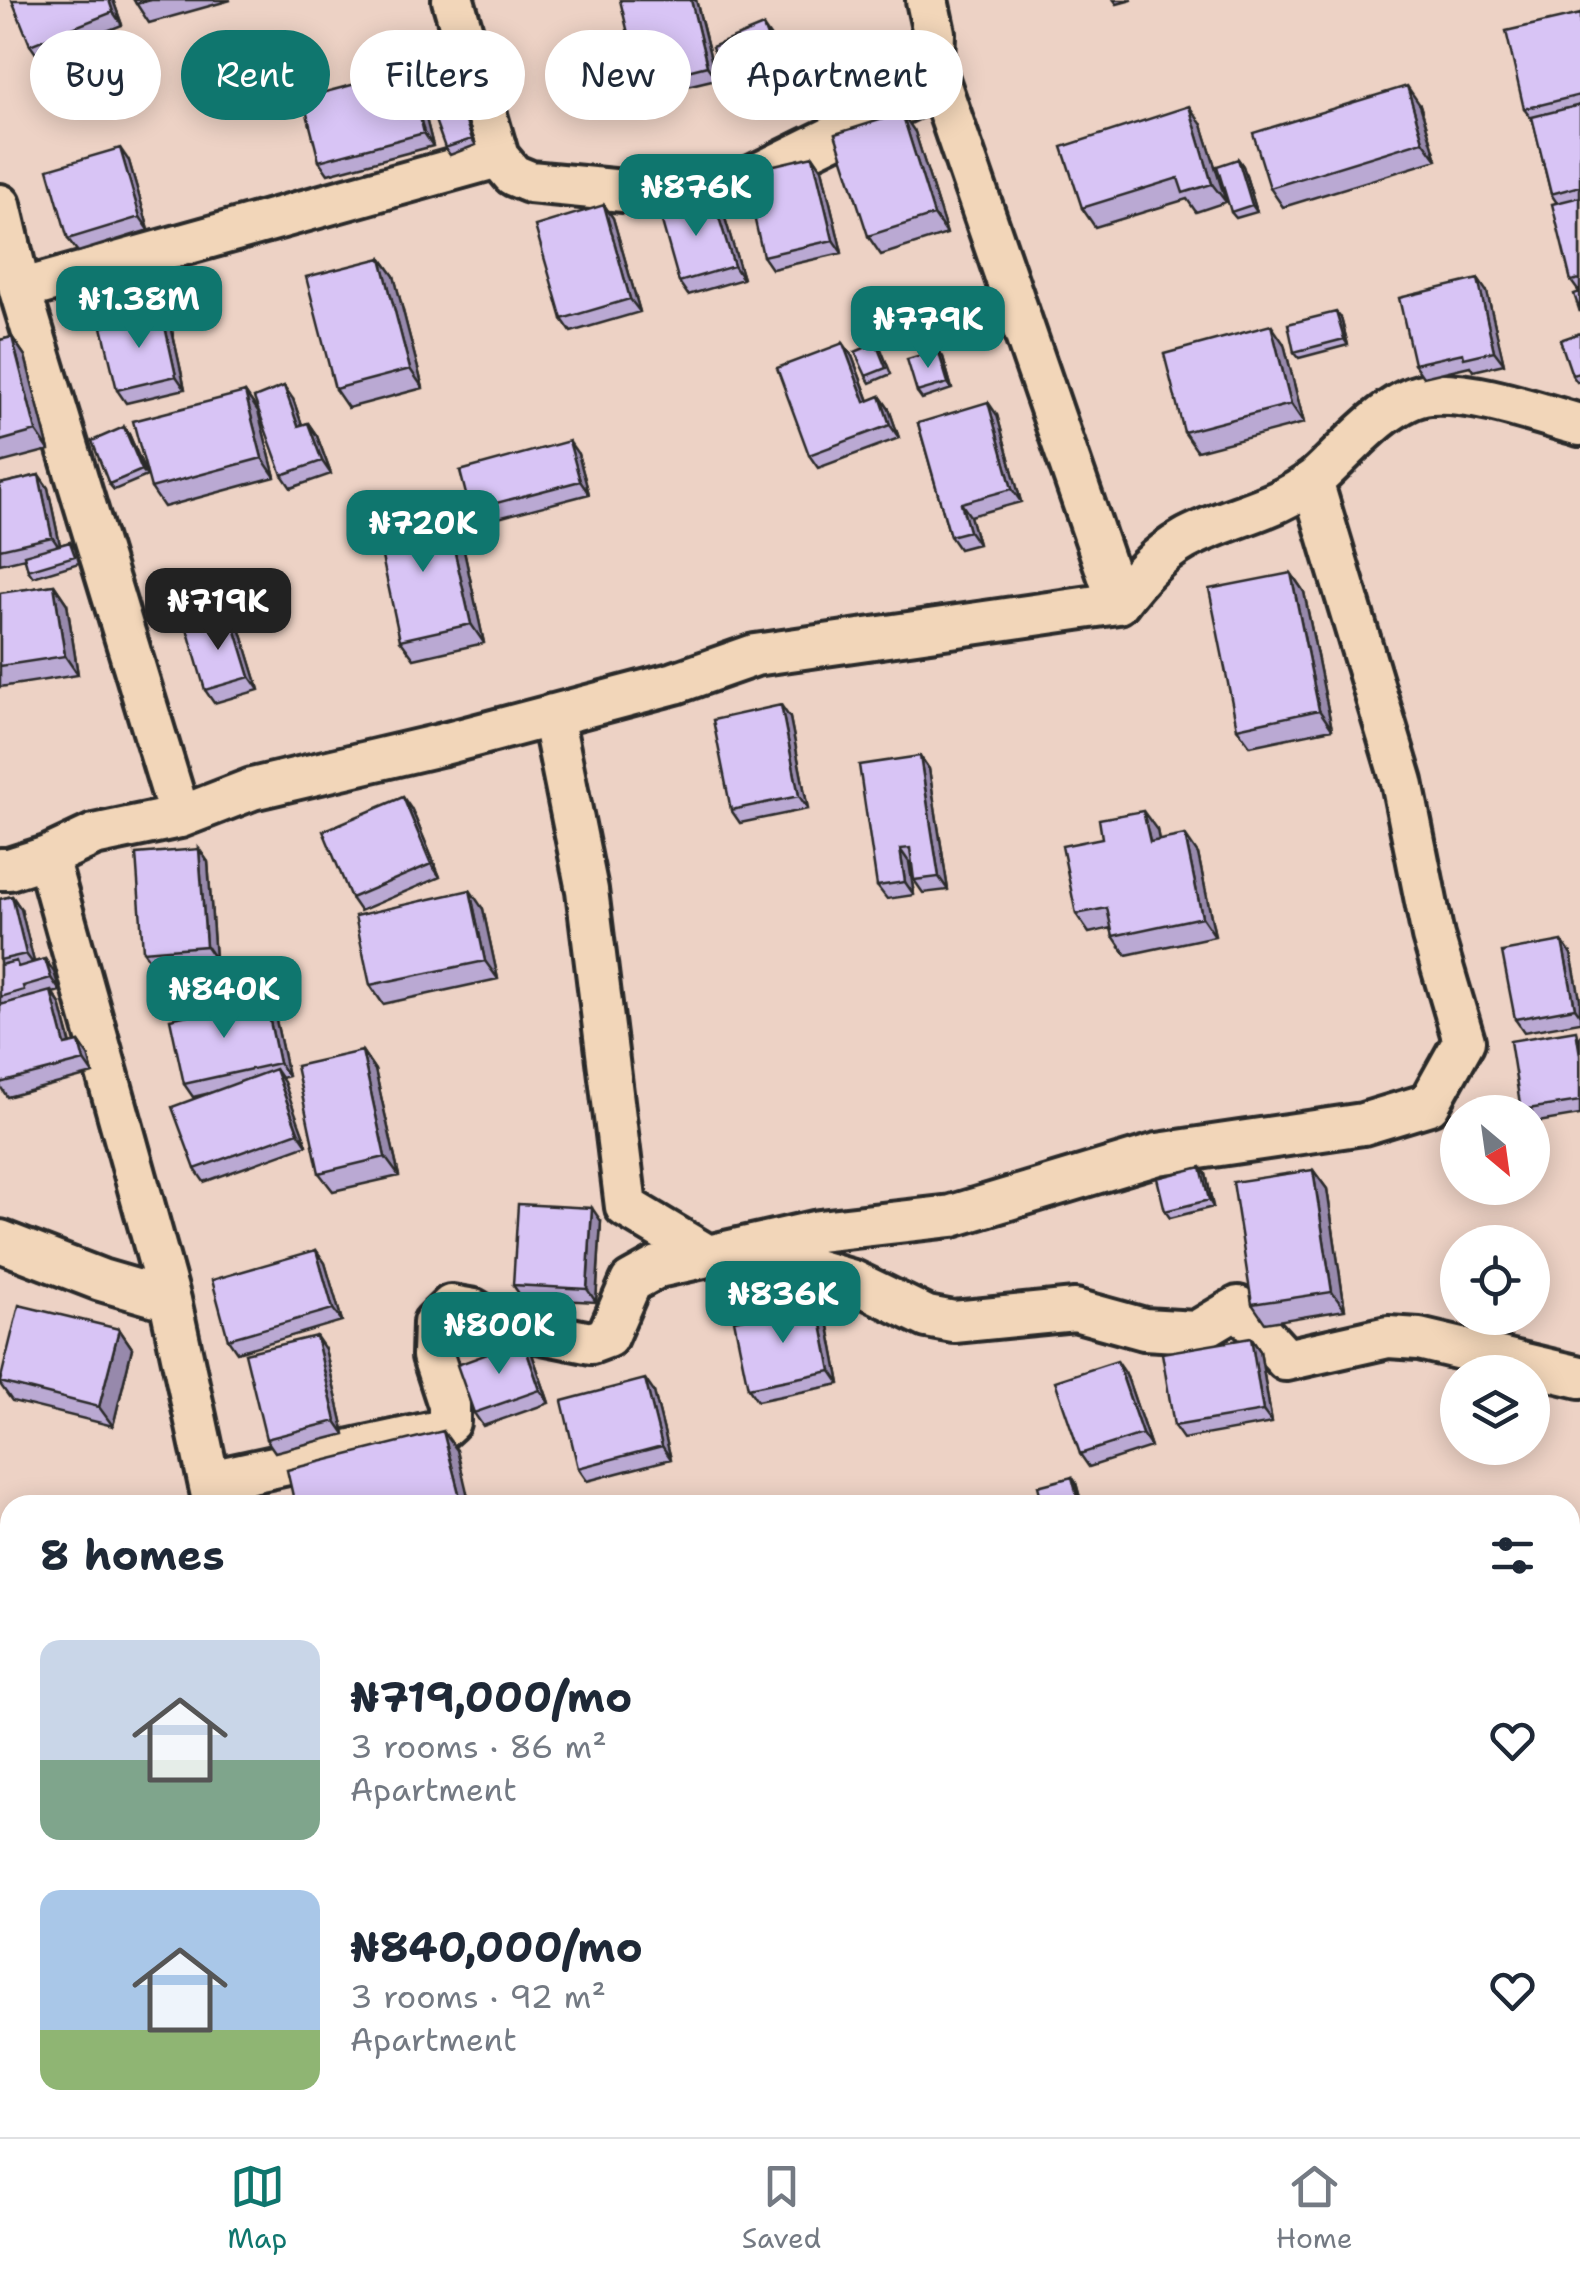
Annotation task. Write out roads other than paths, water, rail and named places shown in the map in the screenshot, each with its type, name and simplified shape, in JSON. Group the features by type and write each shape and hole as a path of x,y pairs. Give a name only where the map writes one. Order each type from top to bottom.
{"street":[{"path":"453,0 498,157 513,175 530,182 706,199 867,120"},
{"path":"927,0 933,30"},
{"path":"952,120 1118,603"},
{"path":"20,290 498,157"},
{"path":"0,205 20,290 180,817"},
{"path":"0,869 47,856 94,834 180,817 252,790 675,683 755,654 1118,603 1146,567 1185,540 1277,504 1312,481 1393,408 1428,394 1514,407 1580,425"},
{"path":"47,856 170,1300 212,1493 438,1431 449,1422 450,1405 434,1356 434,1323 451,1306 474,1310 493,1323 591,1343 607,1337 630,1282 658,1267 819,1231 952,1216 1158,1154 1363,1124 1429,1104 1464,1042 1434,936 1402,782 1312,481"},
{"path":"552,715 587,890 626,1208 708,1256 784,1260 853,1281 927,1318 954,1322 1075,1310 1144,1328 1196,1332 1238,1307 1286,1360 1388,1338 1419,1338 1580,1378"},
{"path":"0,1240 101,1280 170,1300"}]}
